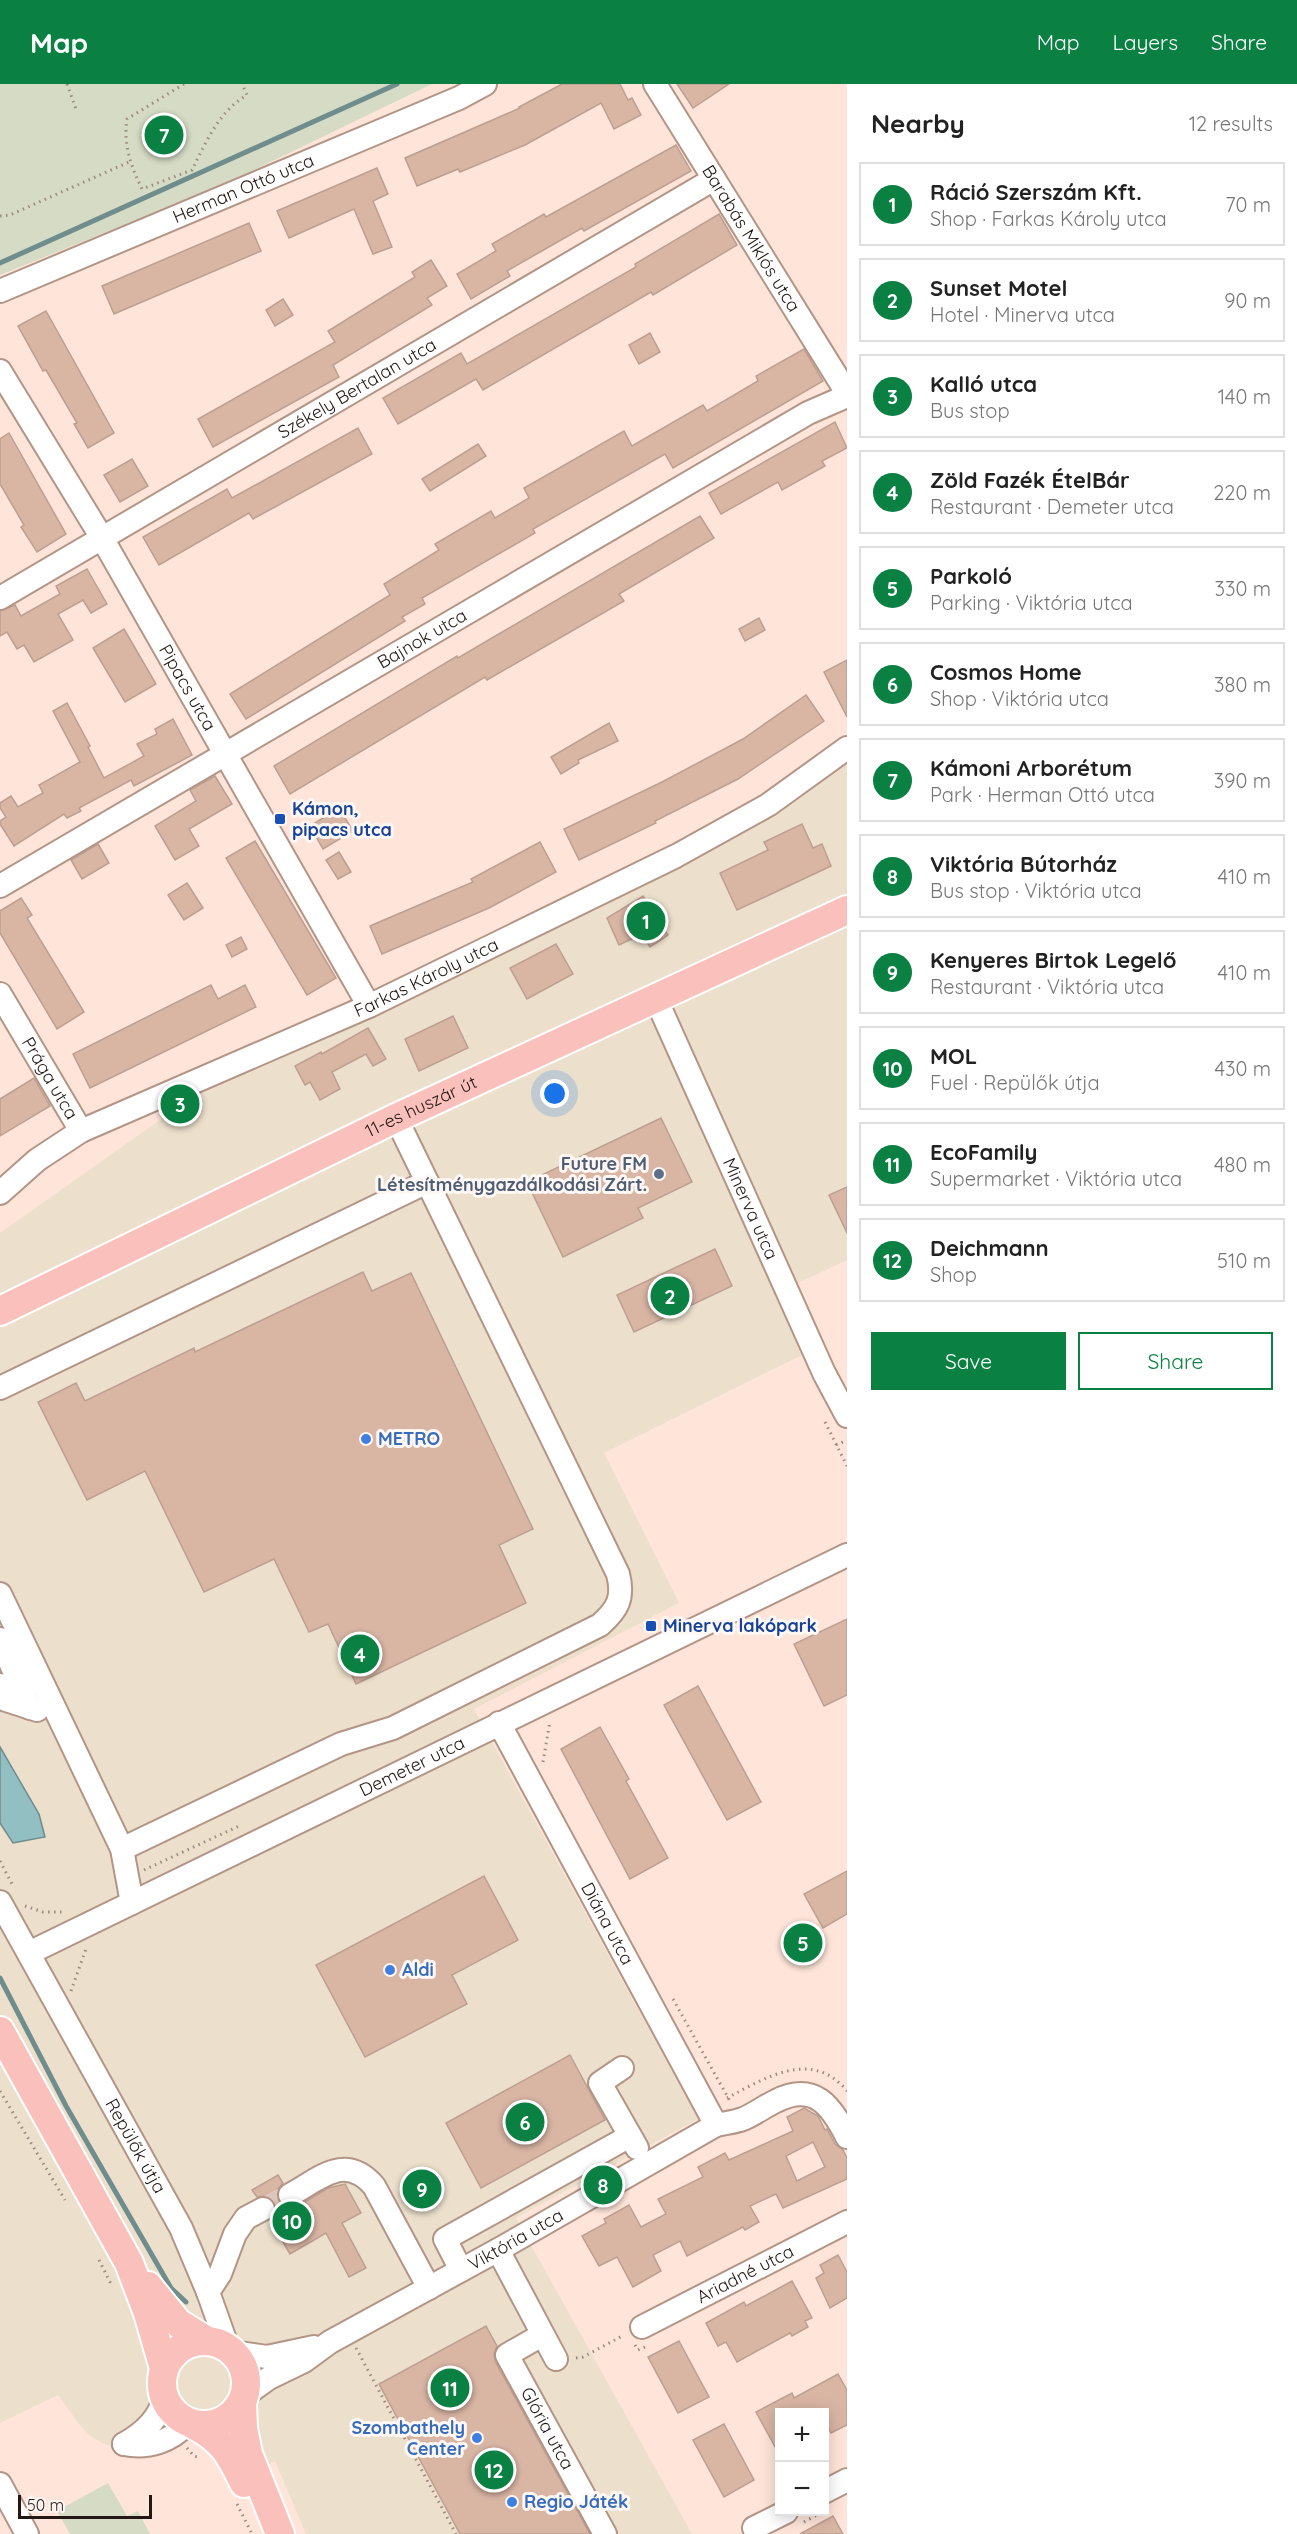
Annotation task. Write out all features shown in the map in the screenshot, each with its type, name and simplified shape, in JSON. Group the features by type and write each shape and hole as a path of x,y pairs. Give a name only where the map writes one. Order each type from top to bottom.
{"main road":[{"name":"11-es huszár út","path":"0,1311 396,1118 847,910"},
{"path":"2,2029 129,2263 148,2313 164,2368"},
{"path":"129,2263 178,2324 221,2347 244,2372 243,2428 248,2454 280,2534"},
{"path":"221,2347 194,2342 171,2356 161,2379 164,2397 173,2413 219,2440 231,2455 271,2534"},
{"path":"191,2424 207,2426 219,2423 230,2417 243,2399"}],"street":[{"name":"Herman Ottó utca","path":"0,291 459,98 485,84"},
{"name":"Barabás Miklós utca","path":"655,84 847,394"},
{"name":"Székely Bertalan utca","path":"0,598 714,179"},
{"name":"Pipacs utca","path":"0,371 102,538 369,1006"},
{"name":"Bajnok utca","path":"0,886 808,413 847,394"},
{"name":"Farkas Károly utca","path":"0,1193 37,1160 81,1131 369,1006 714,836 768,805 847,747"},
{"name":"Prága utca","path":"0,994 81,1131"},
{"name":"Minerva utca","path":"656,999 824,1373 847,1416"},
{"path":"122,1849 341,1744 393,1728 600,1625 611,1615 619,1602 621,1588 618,1574 396,1118"},
{"path":"0,1388 427,1182"},
{"name":"Demeter utca","path":"29,1953 847,1555"},
{"path":"2,1604 122,1849 132,1903"},
{"path":"0,1639 30,1708"},
{"path":"0,1685 6,1700 59,1717"},
{"name":"Diána utca","path":"499,1723 716,2125"},
{"path":"0,1902 29,1953"},
{"name":"Repülők útja","path":"29,1953 181,2228 208,2292 221,2347"},
{"path":"622,2068 600,2082 648,2164"},
{"name":"Viktória utca","path":"243,2399 269,2378 304,2361 330,2342 498,2250 716,2125 742,2120 794,2094 809,2094 824,2101 837,2117 847,2137"},
{"path":"461,2270 445,2239 630,2136"},
{"path":"290,2195 337,2169 352,2169 363,2174 374,2186 429,2288"},
{"path":"208,2292 220,2274 235,2234 246,2218 263,2209"},
{"name":"Ariadné utca","path":"635,2330 847,2222"},
{"path":"498,2250 556,2359"},
{"name":"Glória utca","path":"542,2335 507,2355 605,2534"},
{"name":"Viktória utca","path":"221,2347 267,2357 330,2342"},
{"path":"164,2397 162,2408 154,2420 135,2438 124,2444 142,2446 153,2444 174,2435 191,2424"},
{"path":"829,2490 847,2480"},
{"path":"0,2484 27,2534"},
{"path":"754,2528 777,2516"}],"path":[{"path":"67,84 76,109"},
{"path":"184,84 127,119 125,132 129,162 142,189 192,170 211,132 233,103 247,95 242,84"},
{"path":"0,216 10,215 129,162"},
{"path":"837,1445 847,1440"},
{"path":"539,1703 550,1721 543,1763"},
{"path":"670,1993 742,2120"},
{"path":"556,2359 583,2357 635,2330"},
{"path":"356,2346 456,2534"}],"shaded area":[{"path":"847,756 847,1260 777,1293 804,1354 604,1453 679,1603 474,1709 698,2119 516,2218 692,2534 306,2534 275,2461 243,2479 207,2434 115,2448 89,2435 58,2395 0,2423 0,1233 208,1086"}],"green space":[{"path":"0,84 432,84 223,185 0,275"},
{"path":"108,2483 127,2516 138,2511 150,2534 70,2534 57,2511"}],"water":[{"path":"0,1747 39,1814 45,1837 13,1843 0,1823"}],"building":[{"path":"562,84 620,84 628,100 632,98 641,115 614,129 601,103 525,145 460,172 458,169 417,186 405,158 520,108"},
{"path":"677,84 729,84 693,108"},
{"path":"676,145 691,171 584,231 582,228 507,271 510,276 471,299 457,274 496,251 492,244 544,214 546,217"},
{"path":"377,168 388,194 373,201 392,247 373,254 354,209 289,238 277,211"},
{"path":"719,214 737,245 653,295 651,292 483,390 476,379 398,424 383,398 461,353 467,364 636,267 635,264"},
{"path":"249,223 261,251 114,314 102,286"},
{"path":"431,260 447,286 427,298 432,305 333,365 339,377 213,447 198,419 335,342 328,331 415,277 412,272"},
{"path":"283,299 293,315 275,326 266,310"},
{"path":"46,311 114,433 88,448 74,424 77,423 46,370 43,371 18,326"},
{"path":"650,333 660,352 639,364 629,345"},
{"path":"804,349 823,381 673,468 665,454 533,529 535,533 422,598 425,604 402,617 405,621 246,719 230,694 390,595 384,584 439,550 435,544 491,511 495,518 529,498 524,488 624,431 632,446 703,405 707,411 758,381 756,376"},
{"path":"835,422 847,448 822,461 825,466 782,490 778,482 721,514 709,493"},
{"path":"358,428 372,454 253,519 249,513 159,565 143,537 227,489 232,498"},
{"path":"9,433 66,534 37,552 21,527 24,525 0,484 0,439"},
{"path":"478,444 486,456 430,491 422,479"},
{"path":"132,459 148,486 120,502 104,475"},
{"path":"700,516 714,538 619,594 624,601 487,680 485,677 290,794 274,766 457,656 458,658"},
{"path":"87,569 107,604 91,613 83,600 58,614 73,640 34,662 24,645 17,649 7,632 0,636 0,611 15,605 21,616 60,594 56,586"},
{"path":"759,618 765,630 745,641 739,629"},
{"path":"124,629 156,684 125,702 93,648"},
{"path":"847,660 847,717 824,672"},
{"path":"806,695 824,721 738,779 655,821 656,823 579,860 564,829 662,782 743,739"},
{"path":"67,703 104,778 144,756 137,744 157,734 155,729 173,719 192,755 134,786 131,780 79,808 81,811 67,818 64,814 14,846 0,824 0,821 6,817 0,808 0,803 11,796 18,807 43,793 39,785 80,762 53,711"},
{"path":"609,723 618,741 578,760 579,763 561,774 551,757"},
{"path":"215,776 232,804 189,829 199,846 175,860 155,826 196,801 190,790"},
{"path":"339,808 353,831 323,849 310,826"},
{"path":"802,824 813,848 822,844 831,866 737,910 720,873 768,850 764,842"},
{"path":"255,841 336,978 307,995 226,858"},
{"path":"540,842 556,872 489,908 382,954 370,926 473,882 471,879"},
{"path":"98,844 109,863 82,879 71,860"},
{"path":"339,852 351,872 338,879 326,860"},
{"path":"187,883 203,908 184,920 168,895"},
{"path":"643,896 668,935 650,947 642,934 619,945 607,918"},
{"path":"21,898 32,915 27,918 84,1012 57,1029 0,933 0,911"},
{"path":"241,937 247,949 232,957 226,945"},
{"path":"556,944 573,974 527,999 510,968"},
{"path":"211,985 218,999 245,985 256,1007 90,1088 73,1054"},
{"path":"453,1016 468,1048 419,1071 405,1039"},
{"path":"368,1028 386,1059 373,1066 366,1054 332,1072 340,1089 320,1100 310,1082 305,1085 295,1066 321,1052 322,1054"},
{"path":"34,1078 50,1106 0,1136 0,1099"},
{"path":"661,1118 692,1182 638,1208 643,1218 563,1257 527,1182"},
{"path":"847,1187 847,1233 829,1195"},
{"path":"715,1249 732,1286 634,1332 617,1295"},
{"name":"METRO","path":"363,1272 372,1291 411,1273 533,1529 499,1545 526,1603 356,1684 328,1624 309,1632 274,1559 204,1592 145,1471 87,1500 38,1402 76,1383 85,1401 194,1348 195,1352"},
{"path":"847,1619 847,1695 824,1706 794,1644"},
{"path":"698,1686 761,1802 727,1820 664,1705"},
{"path":"600,1727 629,1779 626,1781 668,1858 630,1879 561,1749"},
{"path":"847,1871 847,1914 823,1928 804,1894"},
{"name":"Aldi","path":"484,1876 518,1940 452,1975 467,2004 365,2057 316,1965"},
{"path":"570,2055 605,2120 481,2188 446,2123"},
{"path":"804,2108 818,2116 825,2130 827,2129 835,2144 843,2150 847,2158 847,2179 783,2208 776,2194 750,2206 759,2222 745,2230 743,2227 687,2256 680,2241 653,2255 661,2271 633,2287 617,2257 599,2266 582,2236 606,2223 604,2219 629,2205 641,2227 666,2214 658,2199 703,2177 698,2167 725,2153 729,2160 793,2131 787,2117","holes":["813,2142 825,2167 797,2181 786,2156"]},
{"path":"278,2175 283,2183 278,2189 278,2201 290,2208 297,2207 328,2188 345,2184 361,2213 342,2223 366,2268 349,2277 326,2233 290,2254 270,2220 276,2210 275,2202 264,2196 257,2197 252,2190"},
{"path":"838,2255 847,2272 847,2298 830,2308 816,2278 824,2273 820,2265"},
{"path":"792,2281 812,2318 805,2321 808,2327 792,2336 790,2333 737,2362 726,2342 718,2346 706,2323 744,2302 746,2306"},
{"name":"Szombathely Center","path":"486,2326 497,2346 494,2354 495,2361 590,2534 460,2534 379,2384"},
{"path":"679,2341 709,2397 678,2413 648,2357"},
{"path":"838,2374 847,2390 847,2425 831,2433 829,2408 775,2408 775,2447 756,2412 792,2393 794,2398"},
{"path":"724,2424 754,2480 724,2497 693,2440"},
{"path":"833,2516 843,2534 800,2534"}],"waterway":[{"path":"0,263 397,84"},
{"path":"0,1978 66,2106 171,2288 186,2302"}],"tunnel":[{"path":"263,2209 290,2195"}],"place":[{"name":"Kámoni Arborétum","path":"164,135"},
{"name":"Kámon, pipacs utca","path":"280,819"},
{"name":"Ráció Szerszám Kft.","path":"646,921"},
{"name":"Kalló utca","path":"180,1104"},
{"name":"Future FM Létesítménygazdálkodási Zárt.","path":"659,1174"},
{"name":"Sunset Motel","path":"670,1296"},
{"name":"METRO","path":"366,1439"},
{"name":"Minerva lakópark","path":"651,1626"},
{"name":"Zöld Fazék ÉtelBár","path":"360,1654"},
{"name":"Parkoló","path":"803,1943"},
{"name":"Aldi","path":"390,1970"},
{"name":"Cosmos Home","path":"525,2122"},
{"name":"Viktória Bútorház","path":"603,2185"},
{"name":"Kenyeres Birtok Legelő","path":"422,2189"},
{"name":"MOL","path":"292,2221"},
{"name":"EcoFamily","path":"450,2388"},
{"name":"Szombathely Center","path":"477,2438"},
{"name":"Deichmann","path":"494,2470"},
{"name":"Regio Játék","path":"512,2502"}]}
